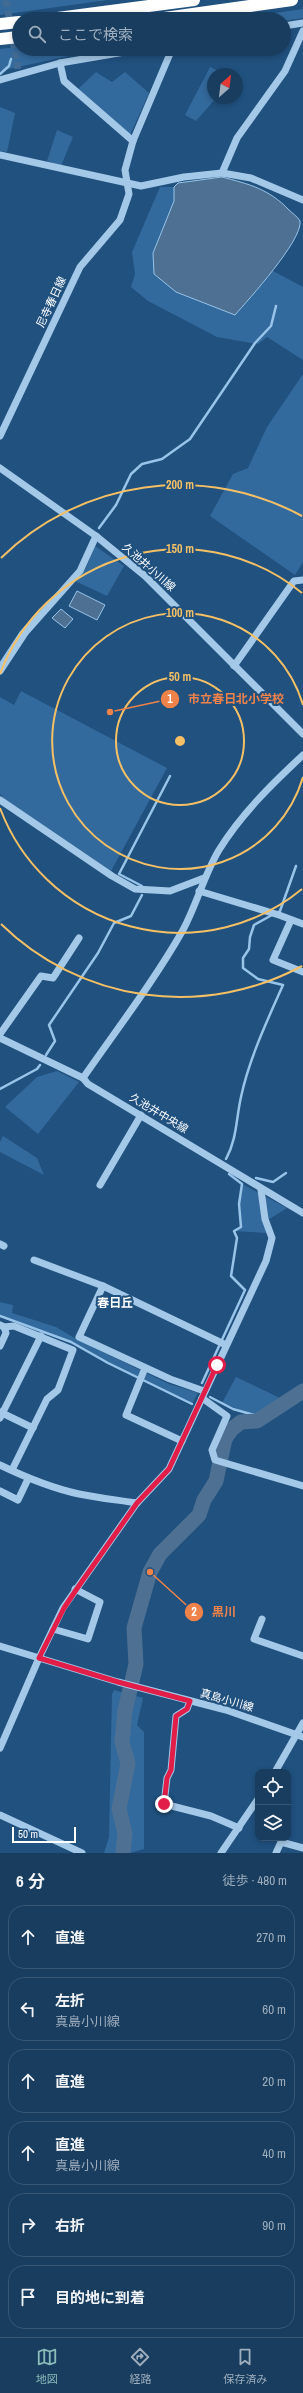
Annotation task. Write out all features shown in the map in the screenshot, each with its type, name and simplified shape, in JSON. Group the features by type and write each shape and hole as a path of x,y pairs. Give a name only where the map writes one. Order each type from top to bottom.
{"highway":[{"path":"103,12 194,0"},
{"path":"207,12 292,0"},
{"path":"0,24 12,23"},
{"path":"0,39 12,38"}],"street":[{"path":"291,25 303,23"},
{"path":"222,173 237,138 285,71 303,31"},
{"path":"0,80 60,63 101,56"},
{"name":"尼寺春日線","path":"0,436 80,267 120,220 130,194 125,170 133,141 169,56"},
{"path":"60,63 64,80 133,141"},
{"path":"0,155 141,186 184,177 222,173 251,178 303,200"},
{"name":"久池井小川線","path":"0,468 96,536 169,598 234,666 303,734"},
{"path":"0,671 25,633 80,571 96,536"},
{"path":"234,666 294,582 303,580"},
{"path":"83,1078 166,957 183,929 200,891 204,878 219,849 243,817 303,754"},
{"path":"0,800 112,876 135,889 170,891 204,878"},
{"path":"200,891 303,924"},
{"path":"291,920 273,960 303,972"},
{"path":"0,1034 42,976 53,978 79,938"},
{"name":"久池井中央線","path":"0,1038 83,1078 88,1084 141,1115 261,1190 303,1213"},
{"path":"100,1185 141,1115"},
{"path":"0,1748 39,1658 53,1629 76,1590 137,1503 169,1469 266,1261 272,1238 265,1219 261,1190"},
{"path":"34,1260 102,1286 226,1345"},
{"path":"102,1286 79,1337 203,1395 226,1416 212,1450 215,1460 303,1486"},
{"path":"0,1346 6,1333 2,1326 14,1326 74,1350 58,1390 47,1399 12,1470"},
{"path":"33,1428 1,1414 41,1336"},
{"path":"145,1368 126,1415 182,1441"},
{"path":"0,1465 28,1479 79,1494 137,1503"},
{"path":"0,1491 18,1500 28,1479"},
{"path":"53,1629 88,1639 100,1602 76,1590"},
{"path":"262,1619 254,1639 303,1656"},
{"path":"0,1646 39,1658"},
{"name":"真島小川線","path":"39,1658 118,1682 190,1701 300,1735"},
{"path":"190,1701 187,1709 176,1716 171,1770 167,1778 164,1804 211,1816 239,1828"},
{"path":"277,1769 300,1735 303,1723"},
{"path":"222,1853 255,1804"},
{"path":"0,1815 82,1853"},
{"path":"276,1853 281,1842 303,1848"}],"shaded area":[{"path":"0,0 107,0 12,12 12,13 0,15"},
{"path":"303,9 303,18 291,20 291,12 282,12"},
{"path":"12,48 12,56 68,56 0,71 0,49"},
{"path":"96,72 112,82 125,72 149,93 130,135 77,90"},
{"path":"207,73 207,104 211,104 196,121 185,115"},
{"path":"0,107 15,113 7,152 0,151"},
{"path":"57,130 73,137 61,166 47,161"},
{"path":"222,177 250,185 266,192 274,197 300,221 299,230 293,242 274,270 235,315 176,292 154,274 153,253 174,201 174,187 178,183"},
{"path":"160,187 174,187 174,201 153,253 176,292 235,315 273,271 303,287 303,360 267,337 258,344 217,337 148,301 131,287 135,274 132,252"},
{"path":"303,374 303,562 295,575 210,516 233,474 248,468 267,427"},
{"path":"95,546 124,566 107,596 75,581 86,568"},
{"path":"77,591 105,605 97,620 69,606"},
{"path":"61,609 73,619 65,628 52,618"},
{"path":"21,691 167,768 111,871 8,803 0,794 0,697 14,705"},
{"path":"57,1071 79,1082 38,1134 5,1107 37,1077"},
{"path":"3,1136 37,1158 44,1175 0,1152 0,1142"},
{"path":"242,1184 287,1208 263,1223 267,1233 234,1231 241,1227 239,1204"},
{"path":"0,1302 13,1305 12,1313 56,1327 78,1340 169,1384 198,1393 192,1404 108,1363 71,1342 0,1316"},
{"path":"236,1377 280,1398 274,1407 254,1415 222,1403"},
{"path":"114,1690 143,1698 137,1725 144,1732 144,1849 130,1853 104,1853 109,1837 112,1694"}],"waterway":[{"path":"0,74 9,66 11,59"},
{"path":"99,528 116,505 131,474 142,464 162,459 190,439 255,343 271,326 276,306"},
{"path":"0,664 21,632 38,613"},
{"path":"142,886 119,874 170,776"},
{"path":"276,913 280,911 296,866"},
{"path":"46,1055 55,1041 49,1025 98,953 114,923 131,916 142,895"},
{"path":"226,1159 234,1136 244,1083 259,1040 283,985 258,979 243,968 243,958 249,949 250,937 254,925 272,915"},
{"path":"0,1089 37,1069 40,1065"},
{"path":"256,1178 273,1182 286,1173"},
{"path":"202,1383 245,1290 231,1276 237,1238 234,1231 241,1227 239,1204 242,1184 229,1174"},
{"path":"0,1316 71,1342 108,1363 192,1404"},
{"path":"123,1853 125,1833 119,1809 128,1763 122,1742 125,1711 136,1664 134,1628 150,1572 160,1554 199,1515 204,1500 216,1481 225,1439 232,1429 241,1422 257,1421 303,1391"},
{"path":"210,1397 233,1409 254,1415 257,1421"}],"tunnel":[{"path":"6,0 12,35"},
{"path":"16,56 19,75"}],"place":[{"name":"市立春日北小学校","path":"110,712"},
{"name":"黒川","path":"150,1572"}],"district":[{"name":"春日丘","path":"115,1303"}],"route":[{"path":"164,1804 167,1778 171,1770 176,1716 187,1709 190,1701 118,1682 39,1658 64,1608 76,1590 137,1503 169,1469 217,1365"}]}
